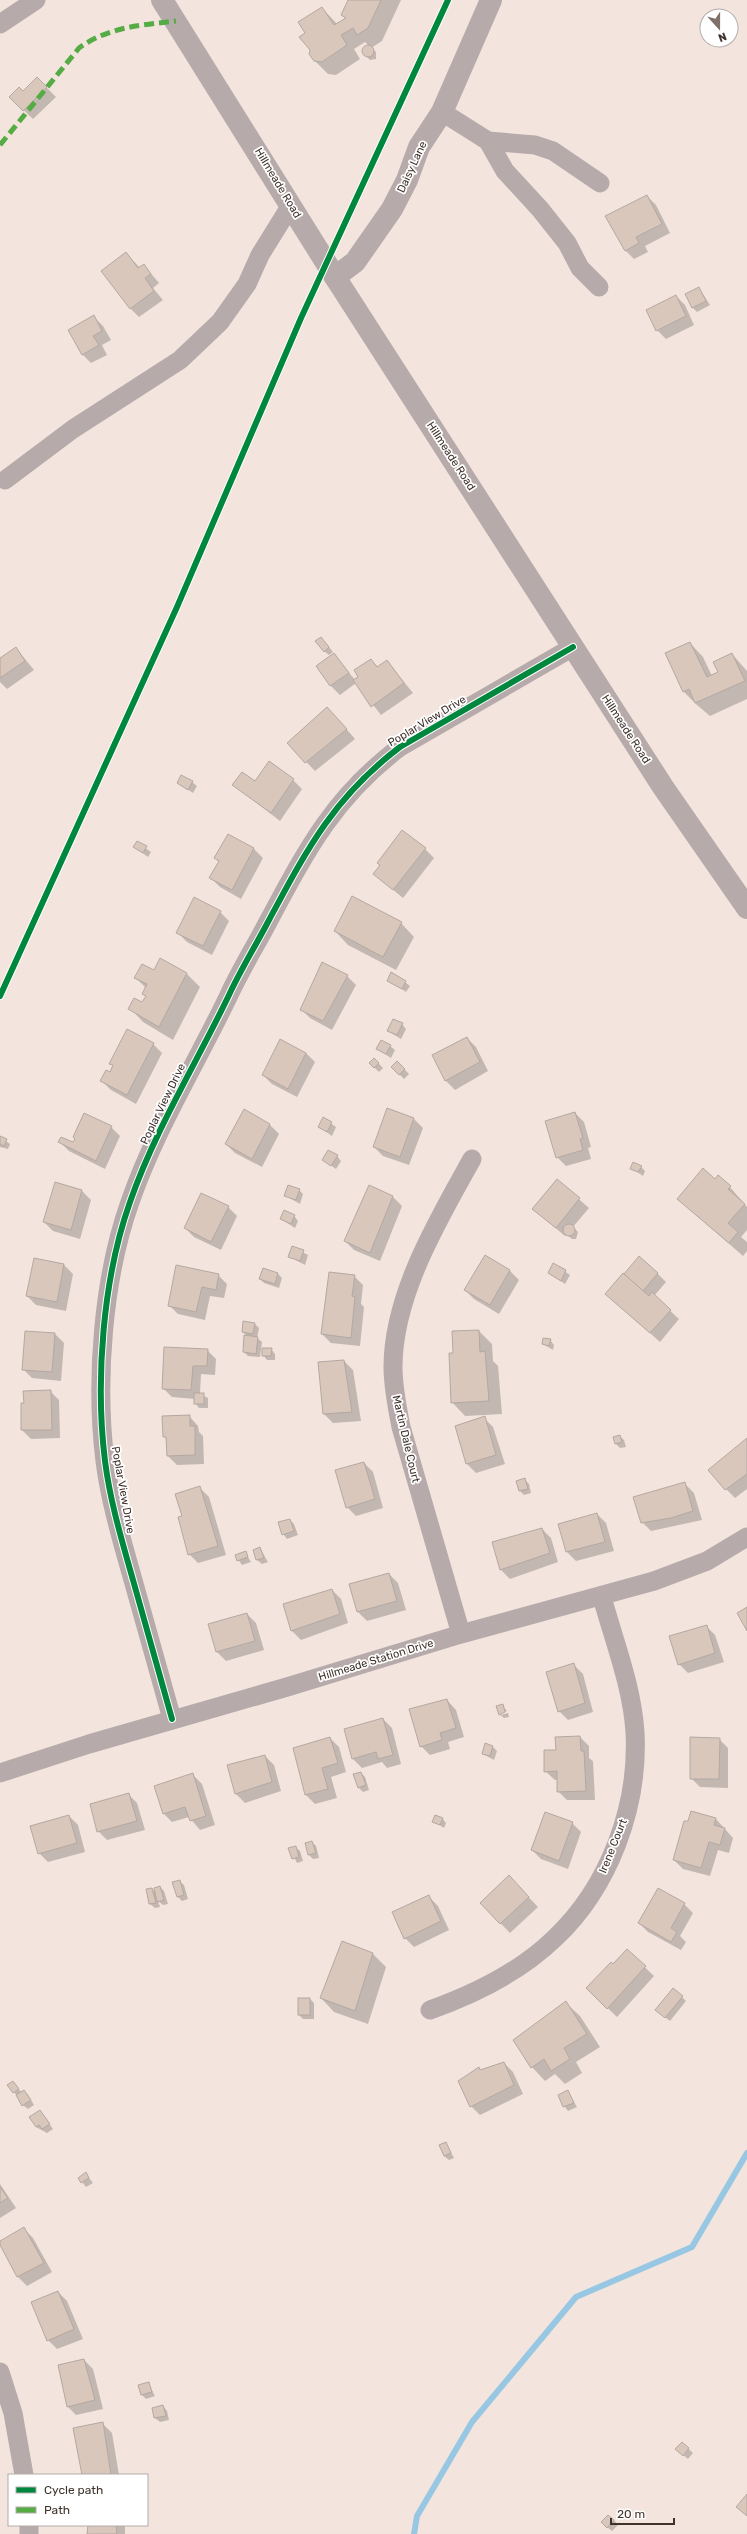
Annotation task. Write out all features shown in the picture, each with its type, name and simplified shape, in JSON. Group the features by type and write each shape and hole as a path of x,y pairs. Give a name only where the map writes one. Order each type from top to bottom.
{"street":[{"path":"0,24 36,0"},
{"name":"Hillmeade Road","path":"162,0 335,277 573,647 671,799 747,908"},
{"name":"Daisy Lane","path":"335,277 355,262 371,242 392,209 407,180 419,147 442,112 491,0"},
{"path":"442,112 488,141 535,145 553,151 600,183"},
{"path":"488,141 505,171 550,220 568,243 580,268 599,287"},
{"path":"2,484 74,429 180,360 220,322 246,284 260,255 291,205"},
{"name":"Poplar View Drive","path":"172,1719 121,1538 105,1462 101,1388 110,1279 130,1203 172,1105 243,966 303,857 326,821 351,789 375,766 400,747 573,647"},
{"name":"Martin Dale Court","path":"461,1634 401,1427 394,1393 393,1366 396,1332 403,1304 436,1226 472,1159"},
{"name":"Hillmeade Station Drive","path":"0,1773 172,1719 302,1683 461,1634 602,1597 680,1572 707,1561 747,1537"},
{"name":"Irene Court","path":"430,2010 496,1981 554,1940 586,1902 622,1828 631,1795 635,1733 628,1691 602,1597"},
{"path":"0,2372 13,2413 24,2474"}],"building":[{"path":"348,0 381,0 368,28 357,35 353,28 341,35 347,45 322,62 314,61 309,54 310,50 299,37 305,33 298,22 322,7 334,25 346,18 341,15"},
{"path":"368,45 372,47 374,51 372,55 368,57 364,55 362,51 364,47"},
{"path":"37,77 47,87 23,111 9,97 19,87 23,91"},
{"path":"647,195 662,224 636,237 639,243 625,251 605,216"},
{"path":"126,252 138,268 144,264 151,274 145,278 154,291 130,309 101,271"},
{"path":"699,287 706,301 692,308 685,294"},
{"path":"676,295 686,316 656,331 646,310"},
{"path":"94,315 102,331 93,336 99,345 82,355 68,330"},
{"path":"321,637 329,647 324,652 315,641"},
{"path":"690,642 707,677 718,672 713,662 732,653 745,681 695,703 689,689 683,692 665,653"},
{"path":"16,647 25,661 0,678 0,658"},
{"path":"334,653 349,673 330,686 316,666"},
{"path":"371,659 377,667 387,660 404,683 371,707 353,680 358,677 354,670"},
{"path":"327,707 347,729 305,763 287,743"},
{"path":"269,761 294,779 271,813 232,785 242,772 255,781"},
{"path":"181,775 193,781 188,790 177,783"},
{"path":"402,830 426,848 393,890 373,874 380,865 377,863"},
{"path":"228,834 254,848 232,890 209,878 219,861 214,858"},
{"path":"137,841 147,846 143,853 133,847"},
{"path":"352,896 402,922 383,957 334,931"},
{"path":"194,897 221,911 203,946 176,933"},
{"path":"160,958 187,973 159,1027 128,1009 134,998 142,1002 146,996 142,994 147,984 134,978 142,964 154,970"},
{"path":"322,962 348,975 323,1021 300,1010"},
{"path":"391,972 406,981 402,989 387,981"},
{"path":"393,1019 403,1023 397,1035 387,1031"},
{"path":"127,1029 154,1043 127,1095 100,1081 106,1070 110,1072 113,1065 109,1064"},
{"path":"467,1037 480,1062 445,1081 432,1055"},
{"path":"280,1039 306,1053 288,1089 262,1075"},
{"path":"381,1040 391,1045 386,1054 376,1049"},
{"path":"374,1058 379,1063 374,1068 369,1063"},
{"path":"397,1061 405,1069 399,1075 391,1067"},
{"path":"387,1108 414,1118 400,1157 373,1147"},
{"path":"244,1109 270,1124 252,1159 225,1144"},
{"path":"575,1112 583,1138 580,1139 583,1150 556,1158 545,1121"},
{"path":"84,1113 112,1126 96,1161 58,1142 61,1137 73,1142 75,1139 73,1137"},
{"path":"323,1117 332,1122 327,1132 318,1127"},
{"path":"0,1136 7,1139 4,1146 0,1144"},
{"path":"328,1150 338,1155 331,1166 322,1160"},
{"path":"633,1162 642,1166 638,1172 630,1169"},
{"path":"703,1168 715,1179 718,1175 731,1186 728,1189 745,1204 728,1223 738,1232 729,1243 677,1199"},
{"path":"557,1179 580,1198 556,1228 532,1209"},
{"path":"55,1182 82,1190 71,1230 43,1222"},
{"path":"288,1185 300,1189 296,1200 284,1196"},
{"path":"369,1185 393,1196 370,1253 344,1241"},
{"path":"201,1193 229,1206 211,1242 184,1228"},
{"path":"284,1210 295,1215 291,1224 280,1219"},
{"path":"567,1224 571,1224 575,1230 571,1236 567,1236 563,1232 563,1228"},
{"path":"292,1246 304,1250 300,1261 288,1257"},
{"path":"485,1255 510,1270 490,1305 464,1290"},
{"path":"639,1256 658,1273 643,1291 624,1274"},
{"path":"34,1258 64,1264 57,1302 26,1296"},
{"path":"553,1263 566,1270 561,1281 548,1273"},
{"path":"176,1265 219,1274 216,1290 202,1287 196,1312 168,1306"},
{"path":"263,1268 278,1273 275,1284 259,1279"},
{"path":"329,1272 355,1275 352,1296 355,1297 351,1338 321,1334"},
{"path":"623,1273 649,1296 652,1292 671,1310 650,1333 605,1294"},
{"path":"243,1321 255,1323 253,1334 242,1332"},
{"path":"479,1330 480,1352 485,1351 489,1401 451,1403 449,1353 453,1353 452,1331"},
{"path":"25,1331 55,1333 52,1372 22,1370"},
{"path":"244,1335 258,1337 256,1354 243,1352"},
{"path":"543,1338 551,1339 549,1346 542,1344"},
{"path":"164,1347 208,1349 207,1366 193,1366 191,1390 162,1389"},
{"path":"262,1348 272,1348 271,1356 262,1356"},
{"path":"344,1360 352,1412 323,1414 318,1362"},
{"path":"51,1390 52,1430 21,1430 21,1403 24,1403 23,1391"},
{"path":"194,1393 204,1393 204,1404 194,1404"},
{"path":"190,1415 190,1426 195,1426 195,1455 167,1456 166,1437 163,1437 162,1416"},
{"path":"485,1416 496,1455 466,1464 455,1426"},
{"path":"620,1435 622,1442 615,1444 613,1437"},
{"path":"747,1438 747,1474 725,1490 708,1470"},
{"path":"364,1462 375,1499 346,1508 335,1470"},
{"path":"525,1478 528,1489 519,1491 516,1481"},
{"path":"685,1482 693,1511 671,1518 641,1523 633,1497"},
{"path":"200,1486 218,1546 188,1555 178,1517 182,1516 175,1494"},
{"path":"597,1513 605,1542 566,1552 558,1524"},
{"path":"290,1519 294,1531 282,1535 278,1522"},
{"path":"542,1528 550,1553 500,1570 492,1542"},
{"path":"260,1547 264,1558 256,1560 253,1550"},
{"path":"246,1551 248,1557 237,1561 235,1555"},
{"path":"389,1573 397,1601 357,1612 349,1584"},
{"path":"332,1589 340,1614 291,1631 283,1604"},
{"path":"747,1607 747,1631 737,1613"},
{"path":"247,1613 255,1641 216,1652 208,1624"},
{"path":"707,1625 715,1653 678,1665 669,1636"},
{"path":"574,1663 585,1703 558,1712 546,1672"},
{"path":"447,1699 456,1728 440,1733 442,1740 420,1747 409,1709"},
{"path":"503,1704 505,1712 499,1715 496,1706"},
{"path":"383,1718 393,1755 378,1759 376,1752 352,1759 344,1729"},
{"path":"580,1736 581,1751 584,1751 586,1791 557,1792 557,1771 544,1772 544,1750 556,1750 555,1737"},
{"path":"330,1737 338,1763 322,1768 328,1789 305,1795 293,1748"},
{"path":"690,1737 720,1738 719,1779 690,1779"},
{"path":"485,1743 493,1746 490,1756 482,1754"},
{"path":"265,1755 272,1782 235,1794 227,1765"},
{"path":"361,1772 366,1785 358,1788 353,1774"},
{"path":"193,1773 206,1816 190,1821 185,1807 163,1814 154,1786"},
{"path":"129,1793 137,1821 97,1832 90,1804"},
{"path":"691,1811 716,1818 714,1825 725,1828 720,1845 709,1842 701,1868 673,1860 684,1821 688,1821"},
{"path":"545,1812 573,1822 559,1861 531,1850"},
{"path":"69,1815 77,1843 38,1854 30,1826"},
{"path":"435,1815 443,1818 440,1825 432,1822"},
{"path":"312,1841 316,1853 308,1855 305,1843"},
{"path":"296,1846 299,1857 292,1859 288,1848"},
{"path":"509,1875 529,1897 500,1924 480,1903"},
{"path":"180,1880 184,1895 177,1897 172,1882"},
{"path":"160,1886 164,1900 157,1902 154,1888"},
{"path":"152,1888 156,1903 149,1904 146,1889"},
{"path":"658,1888 685,1903 671,1928 677,1932 671,1942 638,1923"},
{"path":"429,1895 441,1921 404,1939 392,1912"},
{"path":"342,1941 373,1953 355,2011 320,1998"},
{"path":"627,1949 646,1966 607,2009 586,1988 611,1962 613,1964"},
{"path":"673,1988 683,1996 665,2018 655,2010"},
{"path":"298,1998 310,1998 310,2015 298,2015"},
{"path":"566,2001 587,2034 564,2048 570,2059 551,2071 544,2059 531,2068 513,2040"},
{"path":"504,2062 514,2085 470,2107 458,2081 479,2067 480,2070"},
{"path":"13,2081 19,2089 13,2093 7,2085"},
{"path":"24,2090 31,2100 22,2106 16,2095"},
{"path":"568,2090 574,2103 563,2107 558,2095"},
{"path":"40,2110 50,2124 42,2129 39,2125 36,2127 29,2117"},
{"path":"446,2142 451,2153 444,2156 439,2145"},
{"path":"86,2172 89,2178 81,2183 78,2178"},
{"path":"0,2187 8,2198 0,2203"},
{"path":"24,2227 44,2263 17,2277 0,2245 0,2241"},
{"path":"58,2291 74,2329 47,2341 31,2302"},
{"path":"84,2359 95,2400 67,2407 58,2365"},
{"path":"149,2382 152,2392 141,2395 138,2385"},
{"path":"163,2405 166,2416 154,2418 152,2408"},
{"path":"103,2422 111,2474 82,2474 73,2428"},
{"path":"682,2442 689,2448 683,2456 675,2449"},
{"path":"747,2494 747,2516 736,2507"},
{"path":"608,2515 614,2520 607,2528 601,2522"},
{"path":"88,2526 116,2526 117,2534 87,2534"}],"waterway":[{"path":"414,2534 417,2516 472,2422 576,2297 692,2247 747,2153"}],"marked path":[{"path":"0,145 79,48 101,35 113,31 176,21"}],"cycle path":[{"path":"0,996 177,607 301,318 448,0"},
{"path":"172,1719 117,1521 107,1476 102,1430 101,1363 108,1296 113,1263 121,1232 140,1175 151,1149 238,976 296,870 324,826 340,805 357,785 400,747 573,647"}]}
